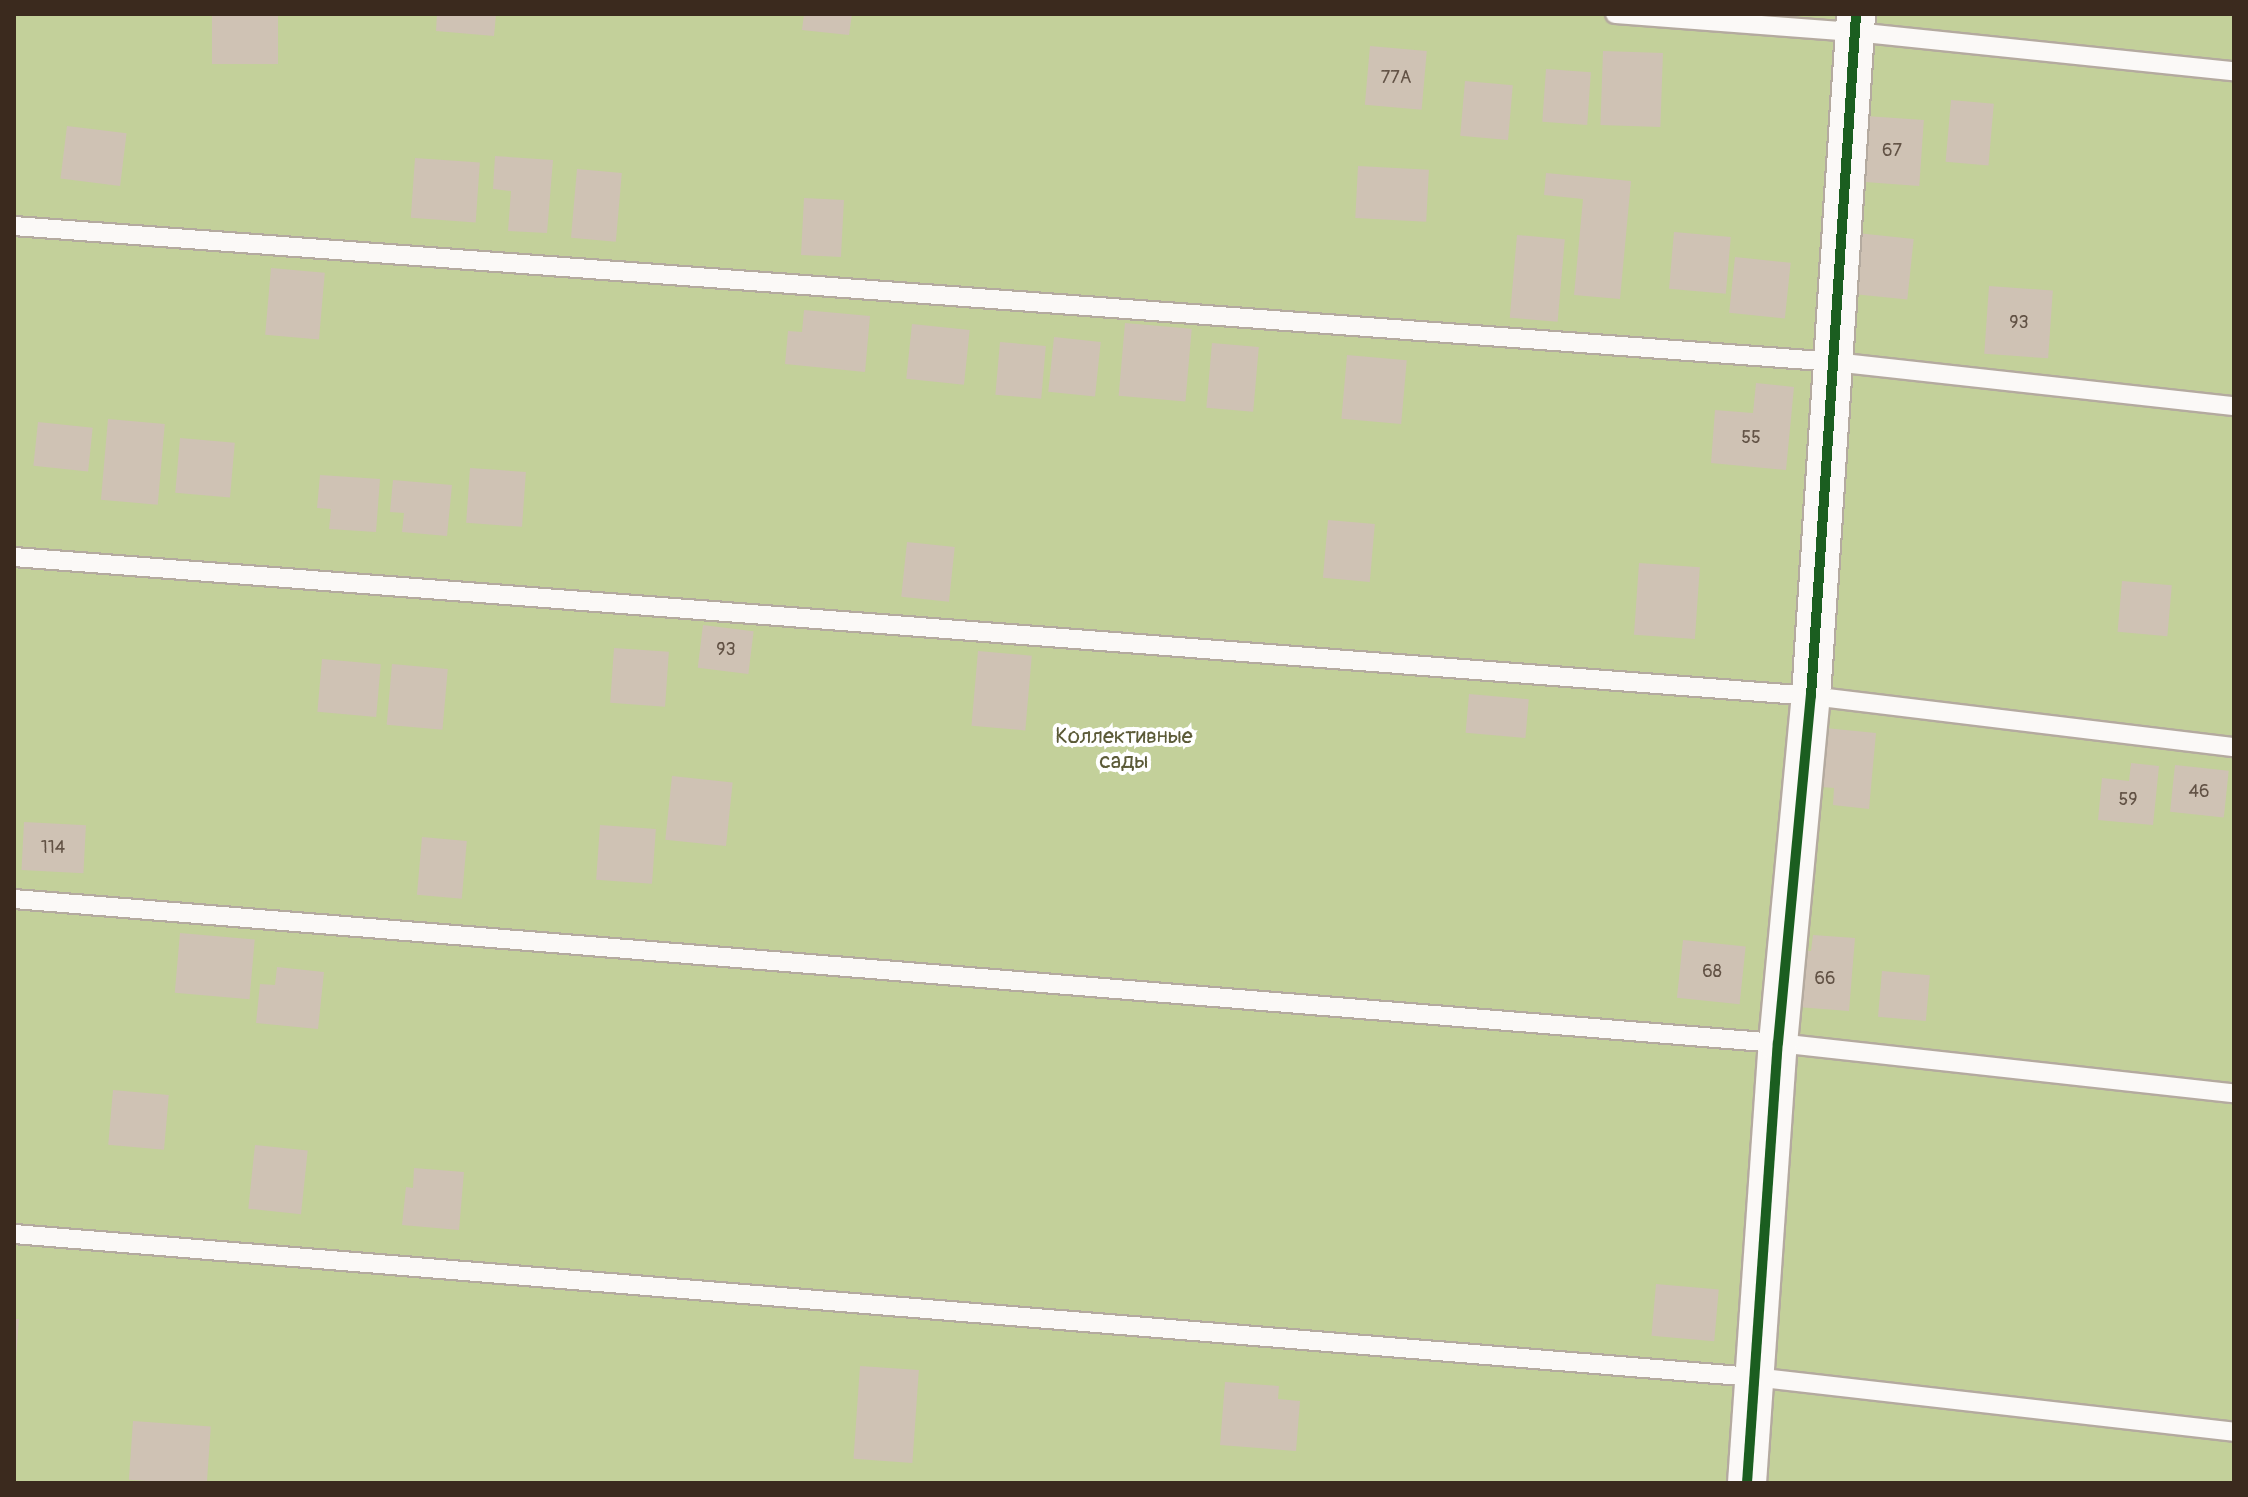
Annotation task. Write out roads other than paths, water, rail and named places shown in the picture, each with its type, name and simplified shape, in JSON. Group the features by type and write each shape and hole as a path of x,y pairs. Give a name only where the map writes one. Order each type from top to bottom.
{"street":[{"path":"1747,1483 1778,1043 1811,696 1855,23"}],"lane":[{"path":"1615,14 1855,23 2234,71"},
{"path":"14,226 1834,362 2234,406"},
{"path":"14,557 1811,696 2234,747"},
{"path":"14,899 1778,1043 2234,1093"},
{"path":"14,1234 1754,1377 2234,1432"}],"park label":[{"name":"Коллективные сады","path":"1124,748"}]}
